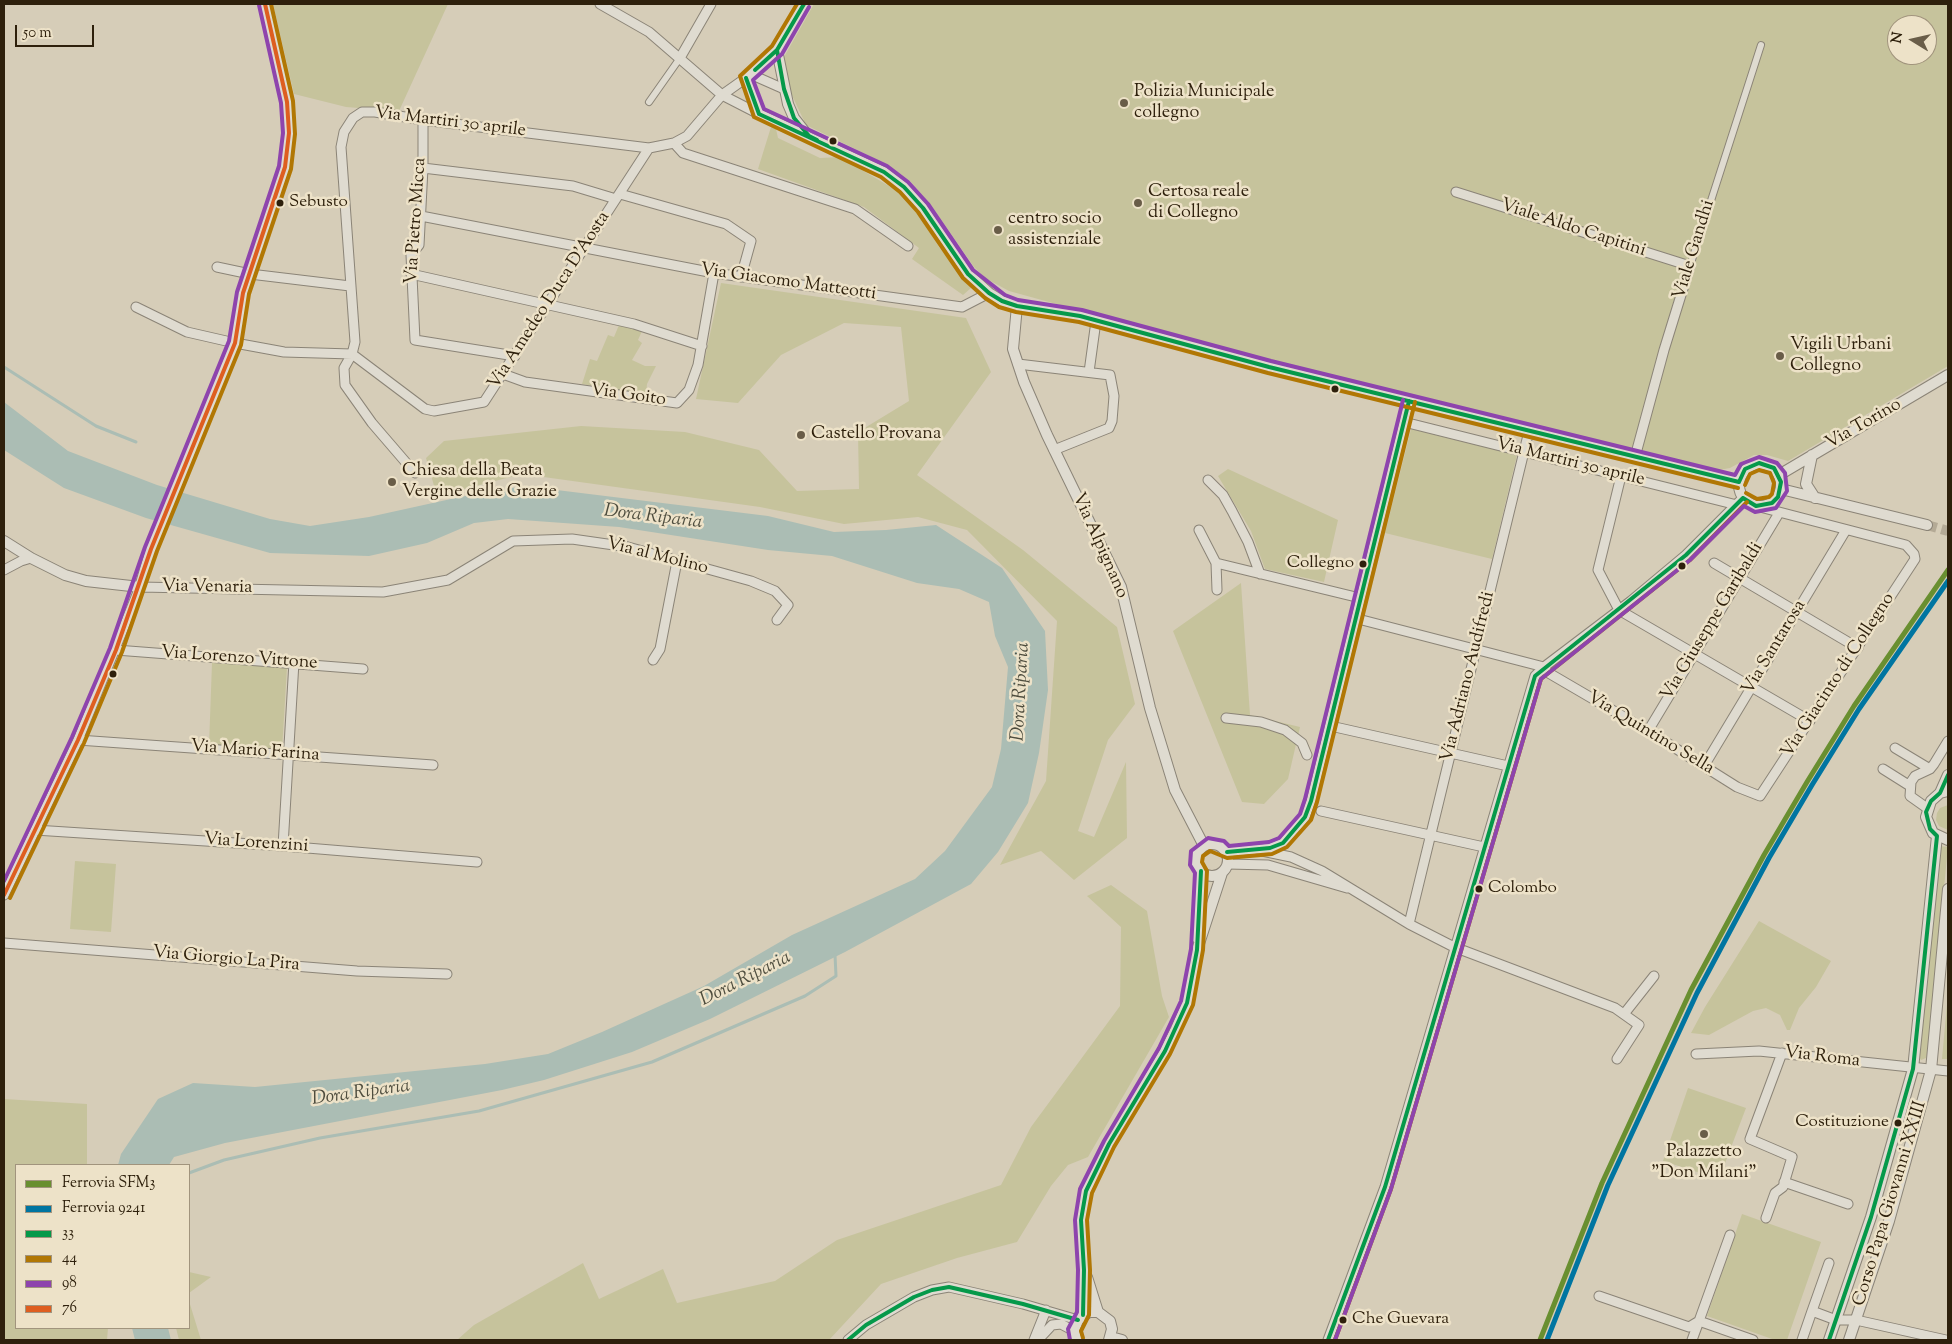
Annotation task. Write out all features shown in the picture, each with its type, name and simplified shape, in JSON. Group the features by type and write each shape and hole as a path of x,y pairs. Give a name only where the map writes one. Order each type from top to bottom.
{"street":[{"path":"4,896 78,740 116,650 140,587 151,549 235,343 243,293 285,167 289,133 287,102 265,4"},
{"name":"Via Martiri 30 aprile","path":"600,4 649,32 722,95 758,114 884,172 904,187 923,208 968,274 989,294 1017,306 1096,321 1409,401 1739,482"},
{"path":"649,102 680,58 711,4"},
{"path":"804,4 777,50 748,76 722,95 692,131 674,143 683,153 855,209 908,246"},
{"name":"Viale Gandhi","path":"1635,457 1664,350 1761,45"},
{"name":"Via Martiri 30 aprile","path":"777,50 784,89 794,118 809,136"},
{"path":"748,76 784,89"},
{"path":"748,76 758,114"},
{"name":"Via Martiri 30 aprile","path":"415,473 372,423 345,384 344,368 352,354 354,342 342,167 344,132 353,118 362,112 649,148 674,143"},
{"name":"Via Pietro Micca","path":"423,120 423,168 419,246 411,255 415,340 515,356"},
{"name":"Via Amedeo Duca D'Aosta","path":"352,354 425,409 434,411 484,402 649,148"},
{"path":"423,168 573,186 726,224 751,240 741,277"},
{"name":"Viale Aldo Capitini","path":"1456,192 1690,266"},
{"name":"Via Giacomo Matteotti","path":"421,216 741,277 962,307 989,294"},
{"path":"217,267 250,274 350,286"},
{"name":"Via Goito","path":"503,374 525,382 677,403 682,400 689,390 698,365 714,273"},
{"path":"411,274 634,324 702,346"},
{"name":"Via Alpignano","path":"1017,306 1013,349 1018,364 1054,450 1121,587 1150,708 1174,790 1204,846"},
{"path":"136,307 187,332 235,343 284,352 352,354"},
{"path":"1089,372 1096,321"},
{"path":"1018,364 1110,375 1114,396 1112,421 1109,428 1054,450"},
{"name":"Via Torino","path":"1779,474 1948,375"},
{"path":"1226,852 1270,848 1283,843 1304,817 1311,801 1409,401"},
{"name":"Via Martiri 30 aprile","path":"1404,422 1621,476 1740,501"},
{"name":"Via Adriano Audifredi","path":"1409,924 1529,431"},
{"path":"1812,455 1806,484 1815,498"},
{"path":"1328,1340 1385,1187 1534,676 1686,555 1740,501 1739,482 1745,470 1759,463 1767,464 1779,474 1781,489 1772,503 1756,506"},
{"path":"1621,476 1598,570 1619,610 1810,721"},
{"path":"1208,480 1223,495 1232,511 1248,542 1260,574"},
{"path":"1781,489 1927,525"},
{"path":"1740,501 1846,530"},
{"name":"Via Giuseppe Garibaldi","path":"1648,731 1779,513"},
{"path":"1199,530 1216,564 1217,590"},
{"name":"Via Giacinto di Collegno","path":"1760,796 1913,564 1914,554 1906,545 1846,530"},
{"name":"Via Santarosa","path":"1704,766 1846,530"},
{"name":"Via al Molino","path":"299,590 382,592 448,580 513,540 572,539 628,546 751,581 774,591 788,605 777,620"},
{"name":"Via Venaria","path":"4,541 31,558 65,575 86,581 140,587 299,590"},
{"path":"4,570 31,558"},
{"path":"653,660 660,649 676,561"},
{"path":"1714,563 1858,648"},
{"path":"1216,564 1360,598"},
{"path":"1362,620 1544,667"},
{"name":"Via Lorenzo Vittone","path":"116,650 294,662 362,669"},
{"path":"283,846 294,662"},
{"name":"Via Quintino Sella","path":"1544,667 1547,672 1648,731 1737,787 1760,796"},
{"path":"1226,718 1261,722 1285,730 1302,743 1306,755"},
{"path":"1335,726 1508,766"},
{"name":"Via Mario Farina","path":"78,740 433,765"},
{"path":"1928,808 1910,796 1910,786 1914,776 1930,769 1948,741"},
{"path":"1896,748 1930,769"},
{"path":"1883,769 1910,786"},
{"path":"1948,775 1944,792 1931,800 1928,808 1927,822 1937,836 1948,840"},
{"path":"1321,811 1484,847"},
{"name":"Via Lorenzini","path":"35,830 283,846 477,862"},
{"name":"Corso Papa Giovanni XXIII","path":"1829,1340 1871,1217 1913,1069 1937,836"},
{"path":"1038,1340 1052,1325 1061,1324 1076,1335 1080,1317 1084,1270 1080,1235 1086,1192 1109,1144 1166,1052 1187,1003 1197,950 1225,868 1226,852 1222,847 1214,844 1204,846 1196,859 1200,872 1197,950"},
{"path":"1252,849 1302,861 1339,880 1409,924 1454,947 1615,1008 1639,1025 1617,1060"},
{"path":"1200,872 1210,876 1225,868 1268,865 1355,891"},
{"name":"Corso Papa Giovanni XXIII","path":"1849,1340 1889,1221 1931,1070 1948,889"},
{"name":"Via Giorgio La Pira","path":"4,943 357,971 448,974"},
{"path":"1624,1014 1654,976"},
{"name":"Via Roma","path":"1696,1054 1759,1051 1913,1069 1948,1071"},
{"path":"1766,1218 1775,1193 1783,1187 1792,1157 1750,1139 1782,1053"},
{"path":"1784,1182 1848,1204"},
{"path":"1692,1340 1730,1235"},
{"path":"1802,1340 1829,1263"},
{"path":"1084,1270 1098,1312 1110,1321 1112,1329 1110,1339 1122,1340"},
{"path":"848,1340 866,1325 914,1297 932,1290 949,1287 1080,1317 1098,1312"},
{"path":"1599,1296 1689,1327 1699,1321"},
{"path":"1034,1340 1046,1310"},
{"path":"1812,1311 1836,1320 1856,1320 1946,1340"},
{"path":"1699,1321 1753,1340"}],"shaded area":[{"path":"273,4 448,4 399,111 346,107 294,94"},
{"path":"814,4 1948,4 1948,366 1788,461 1767,455 1754,455 1730,468 1719,470 1191,341 1009,291 985,278 974,267 931,205 910,181 888,165 806,125 789,89 784,57"},
{"path":"771,127 776,129 778,138 820,158 840,157 899,192 919,215 939,247 971,288 963,295 912,259 919,248 864,207 758,169"},
{"path":"721,283 966,318 991,372 917,475 1023,550 1117,627 1135,704 1108,740 1078,831 1094,837 1126,762 1127,838 1074,880 1041,851 1000,865 1046,781 1057,621 967,530 918,517 844,524 760,507 522,474 437,496 426,458 444,441 581,426 685,432 759,450 797,491 859,489 858,432 909,401 901,327 844,323 781,355 738,403 696,399"},
{"path":"619,325 642,331 638,340 642,343 632,360 645,366 656,366 647,384 646,395 582,384 590,359 597,361 608,335 614,337"},
{"path":"1411,429 1517,455 1492,559 1385,533"},
{"path":"1228,469 1338,520 1324,582 1265,569 1251,531 1218,476"},
{"path":"1241,583 1250,715 1300,727 1288,779 1264,804 1242,802 1173,631"},
{"path":"212,663 287,667 282,750 209,746"},
{"path":"1948,805 1948,830 1939,826 1936,820 1940,808"},
{"path":"1940,846 1948,847 1928,1051 1926,1058 1921,1060 1919,1057"},
{"path":"75,861 116,864 111,932 70,929"},
{"path":"1111,885 1147,911 1162,996 1169,1017 1088,1157 1068,1165 1051,1186 1017,1242 957,1258 881,1284 829,1340 457,1340 474,1325 583,1263 599,1299 663,1269 677,1303 775,1281 837,1240 1001,1185 1031,1127 1120,1006 1121,927 1087,896"},
{"path":"1759,921 1831,961 1816,987 1799,1008 1790,1030 1787,1030 1780,1015 1766,1008 1753,1011 1709,1035 1691,1033 1705,1007"},
{"path":"1948,993 1948,1059 1942,1059"},
{"name":"Palazzetto \"Don Milani\"","path":"1688,1088 1746,1108 1719,1179 1663,1161"},
{"path":"4,1099 87,1104 87,1164 15,1164 15,1329 108,1329 107,1340 4,1340"},
{"path":"1742,1214 1821,1242 1787,1340 1775,1340 1707,1316"},
{"path":"190,1272 211,1277 190,1292"},
{"path":"190,1304 201,1340 179,1340 176,1329 190,1329"}],"water":[{"name":"Dora Riparia","path":"4,402 68,451 157,485 270,519 310,526 369,517 460,497 524,486 768,516 834,532 886,530 936,525 1002,568 1045,631 1048,690 1039,753 1028,803 998,852 971,884 845,952 710,1019 632,1052 544,1080 502,1090 225,1143 174,1157 170,1164 118,1164 121,1154 158,1099 193,1083 255,1087 485,1064 548,1054 704,986 792,935 915,879 945,851 992,787 1001,749 1008,667 995,636 989,602 959,589 917,583 832,556 768,550 619,527 508,519 474,523 427,543 369,556 270,553 146,518 64,488 4,450"},
{"path":"132,1329 168,1329 171,1340 135,1340"}],"waterway":[{"path":"4,367 96,426 136,442"},
{"path":"190,1173 224,1160 320,1138 479,1111 652,1062 805,996 836,976 835,955"}],"tunnel":[{"path":"1927,525 1948,531"}],"rail line":[{"name":"SFM3","path":"1540,1340 1602,1183 1691,990 1764,855 1807,782 1854,706 1948,570"},
{"name":"9241","path":"1547,1340 1608,1185 1697,993 1769,858 1812,785 1859,709 1948,581"}],"transit line":[{"name":"76","path":"4,895 78,740 116,650 151,549 235,343 243,293 285,167 289,133 287,102 265,4"},
{"name":"44","path":"10,898 84,743 122,652 157,551 241,345 249,294 291,169 295,134 293,101 271,4"},
{"name":"44","path":"797,4 772,46 740,76 754,117 881,177 900,192 918,212 963,278 985,298 999,307 1016,312 1079,322 1268,373 1738,488"},
{"name":"33","path":"755,70 777,50 804,4"},
{"name":"98","path":"4,881 72,737 110,648 145,547 229,341 237,292 279,166 283,133 281,103 259,5"},
{"name":"98","path":"809,7 782,54 753,80 764,109 887,166 908,182 928,204 973,270 1005,295 1018,300 1082,310 1271,361 1735,475 1741,464 1759,457 1777,463 1785,473 1787,491 1776,508 1755,512 1744,506 1690,560 1541,679 1391,1189 1335,1340"},
{"name":"33","path":"777,50 784,89 794,118 809,136 817,140"},
{"name":"33","path":"746,78 759,114 884,172 904,187 923,208 968,274 989,293 1002,301 1017,306 1080,316 1269,367 1739,482"},
{"name":"98","path":"1070,1340 1068,1329 1077,1312 1078,1270 1075,1220 1080,1189 1104,1141 1159,1048 1181,1001 1191,949 1195,873 1190,865 1191,851 1208,838 1224,841 1229,846 1269,842 1279,838 1300,814 1403,400"},
{"name":"33","path":"1227,852 1270,848 1283,843 1305,817 1311,801 1409,401"},
{"name":"44","path":"1083,1338 1081,1331 1089,1315 1090,1270 1087,1220 1092,1193 1114,1147 1170,1054 1193,1005 1203,950 1207,871 1202,862 1203,856 1210,851 1227,858 1272,854 1287,847 1311,820 1415,402"},
{"name":"33","path":"1739,482 1745,469 1759,463 1774,468 1781,482 1778,497 1772,503 1756,506 1743,498"},
{"name":"44","path":"1745,485 1750,474 1759,470 1770,473 1774,483 1772,494 1769,497 1757,499 1746,493"},
{"name":"33","path":"1328,1340 1385,1187 1535,676 1686,555 1743,498"},
{"name":"44","path":"1335,1340 1391,1189 1541,679 1690,560 1747,502"},
{"name":"33","path":"1937,836 1930,829 1926,812 1931,801 1940,793 1948,775"},
{"name":"33","path":"1829,1340 1871,1217 1913,1069 1937,836"},
{"name":"33","path":"1083,1315 1084,1270 1081,1220 1086,1191 1109,1144 1165,1051 1187,1003 1197,950 1201,871"},
{"name":"33","path":"848,1340 866,1325 914,1297 932,1290 949,1287 1023,1304 1078,1320"}],"place":[{"name":"Polizia Municipale collegno","path":"1124,103"},
{"name":"Sebusto","path":"280,203"},
{"name":"Certosa reale di Collegno","path":"1138,203"},
{"name":"centro socio assistenziale","path":"998,230"},
{"name":"Vigili Urbani Collegno","path":"1780,356"},
{"name":"Castello Provana","path":"801,435"},
{"name":"Chiesa della Beata Vergine delle Grazie","path":"392,482"},
{"name":"Collegno","path":"1363,564"},
{"name":"Colombo","path":"1479,889"},
{"name":"Costituzione","path":"1898,1123"},
{"name":"Palazzetto \"Don Milani\"","path":"1704,1134"},
{"name":"Che Guevara","path":"1343,1320"}]}
